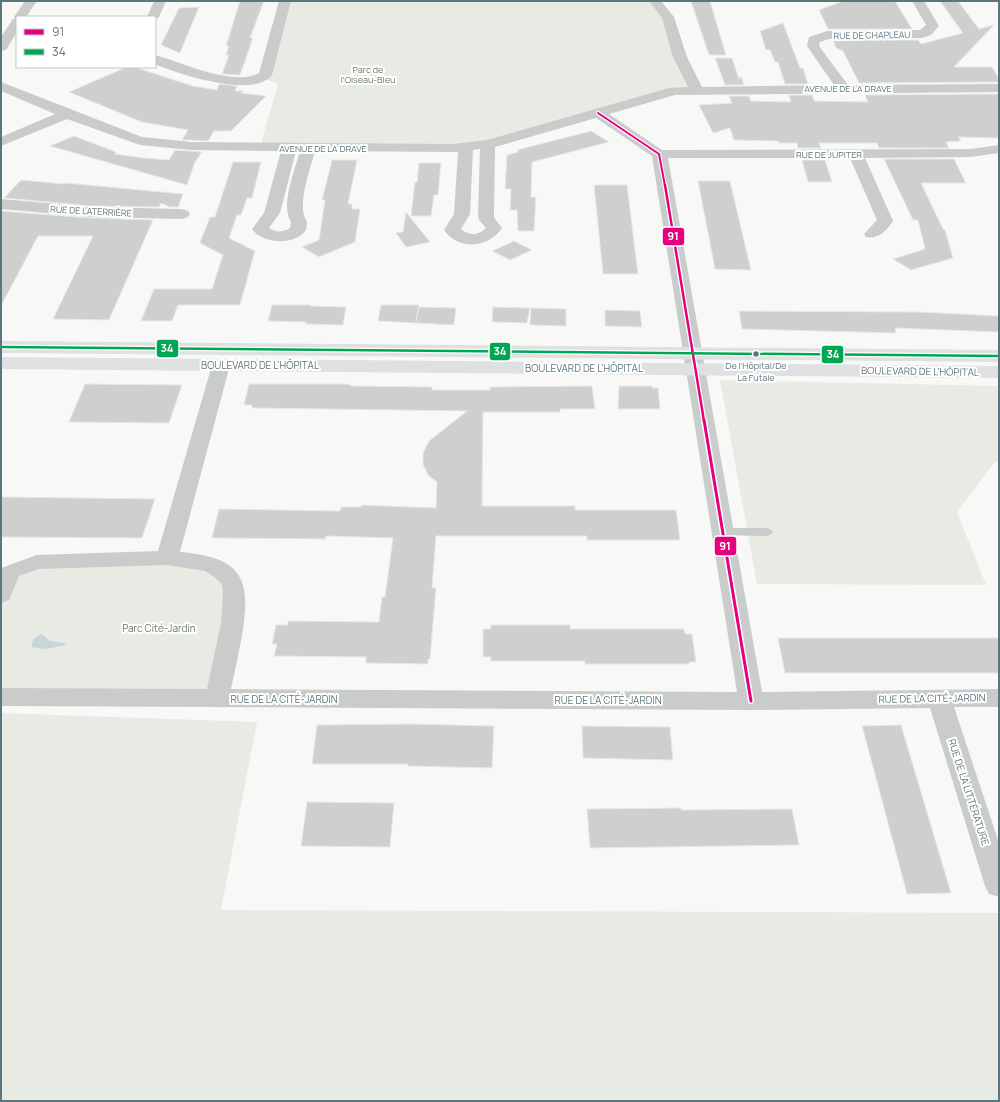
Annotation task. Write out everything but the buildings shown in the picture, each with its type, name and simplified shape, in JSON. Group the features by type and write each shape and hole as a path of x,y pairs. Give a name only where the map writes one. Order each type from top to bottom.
{"main road":[{"name":"BOULEVARD DE L'HÔPITAL","path":"1,347 693,360 999,372"},
{"name":"BOULEVARD DE L'HÔPITAL","path":"1,363 221,365 999,356"}],"street":[{"path":"21,16 31,1"},
{"path":"153,16 160,1"},
{"path":"156,59 215,78 259,80 265,75 285,1"},
{"path":"655,1 668,17 680,57 697,90"},
{"name":"RUE DE CHAPLEAU","path":"844,88 813,46 814,40 827,35 912,34 927,32 933,26 932,22 918,1"},
{"path":"1,47 16,24"},
{"name":"AVENUE DE LA DRAVE","path":"1,86 67,114 127,136 154,143 191,146 308,148 466,148 488,144 650,98 686,94 697,90 999,88"},
{"path":"598,113 660,158 751,701"},
{"path":"1,142 67,114"},
{"path":"466,148 462,214 452,230 462,238 481,239 487,237 494,228 487,220 486,214 488,144"},
{"path":"290,147 272,213 260,229 269,235 288,235 298,230 299,222 296,218 294,207 308,148"},
{"name":"RUE DE JUPITER","path":"858,158 970,153 999,149"},
{"name":"RUE DE JUPITER","path":"660,158 858,158 992,164"},
{"path":"858,158 885,221 872,234"},
{"name":"RUE DE LATERRIÈRE","path":"1,204 93,212 182,214"},
{"path":"167,558 221,365"},
{"name":"RUE DE LA CITÉ-JARDIN","path":"1,596 10,571 37,562 167,558 187,560 217,569 227,576 233,584 235,605 217,699"},
{"name":"RUE DE LA CITÉ-JARDIN","path":"1,697 751,701 999,698"},
{"name":"RUE DE LA LITTÉRATURE","path":"939,698 999,886"}],"lane":[{"path":"723,532 768,532"}],"green space":[{"name":"Parc de l'Oiseau-Bleu","path":"285,1 655,1 697,90 681,90 488,144 260,147 278,84 263,78"},
{"path":"720,380 999,386 999,462 995,462 957,512 986,585 757,584"},
{"name":"Parc Cité-Jardin","path":"167,558 227,576 217,699 1,697 1,595 10,571"},
{"path":"1,713 257,722 221,910 999,913 999,1101 1,1101"}],"shaded area":[{"path":"42,634 50,641 64,643 66,645 45,649 32,647 34,639"}],"transit line":[{"name":"91","path":"598,113 659,154 751,701"},
{"name":"34","path":"1,347 999,356"}],"place":[{"name":"De l'Hôpital/De La Futaie","path":"756,354"}]}
